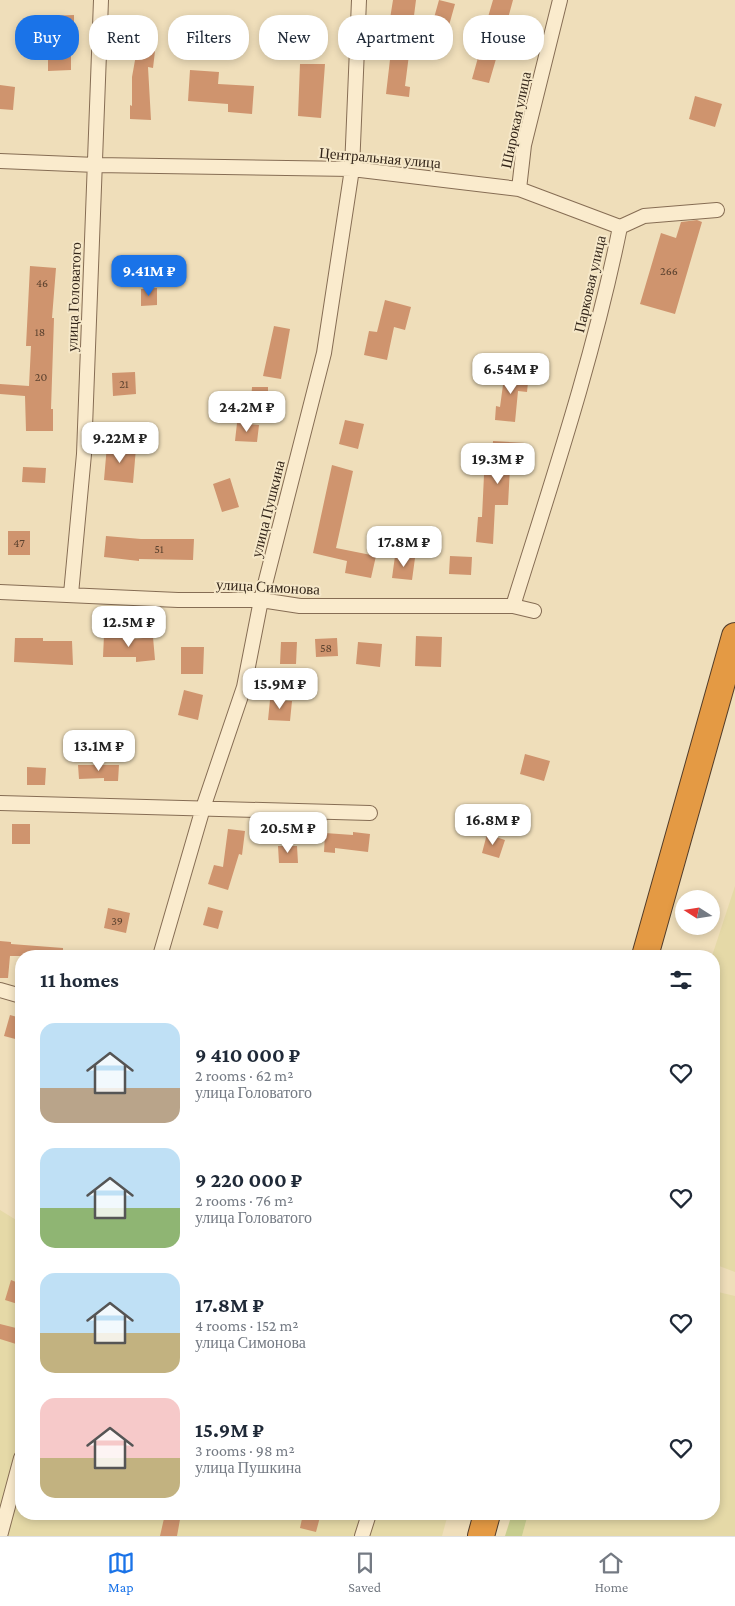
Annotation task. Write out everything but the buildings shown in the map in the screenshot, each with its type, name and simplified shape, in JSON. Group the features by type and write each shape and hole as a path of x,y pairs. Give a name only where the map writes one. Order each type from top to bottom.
{"highway":[{"path":"647,950 735,636"},
{"path":"481,1536 485,1520"}],"street":[{"name":"улица Головатого","path":"71,594 84,454 101,0"},
{"name":"улица Пушкина","path":"162,950 203,808 244,687 261,600 324,353 352,169 359,0"},
{"name":"Широкая улица","path":"519,189 524,145 560,0"},
{"name":"Центральная улица","path":"0,161 96,165 352,169 519,189 620,227"},
{"path":"620,227 644,216 717,210"},
{"name":"Парковая улица","path":"513,606 576,406 609,283 620,227"},
{"name":"улица Симонова","path":"0,592 178,600 261,600 300,606 513,606 534,611"},
{"path":"0,803 370,813"},
{"path":"0,990 15,994"},
{"path":"0,1536 15,1480"},
{"path":"362,1536 366,1520"}],"shaded area":[{"path":"735,886 735,1272 720,1266 720,950 714,950"},
{"path":"0,1210 15,1219 15,1520 446,1520 442,1536 0,1536"},
{"path":"720,1292 735,1296 735,1536 522,1536 526,1520 720,1520"}],"green space":[{"path":"510,1520 526,1520 522,1536 505,1536"}]}
